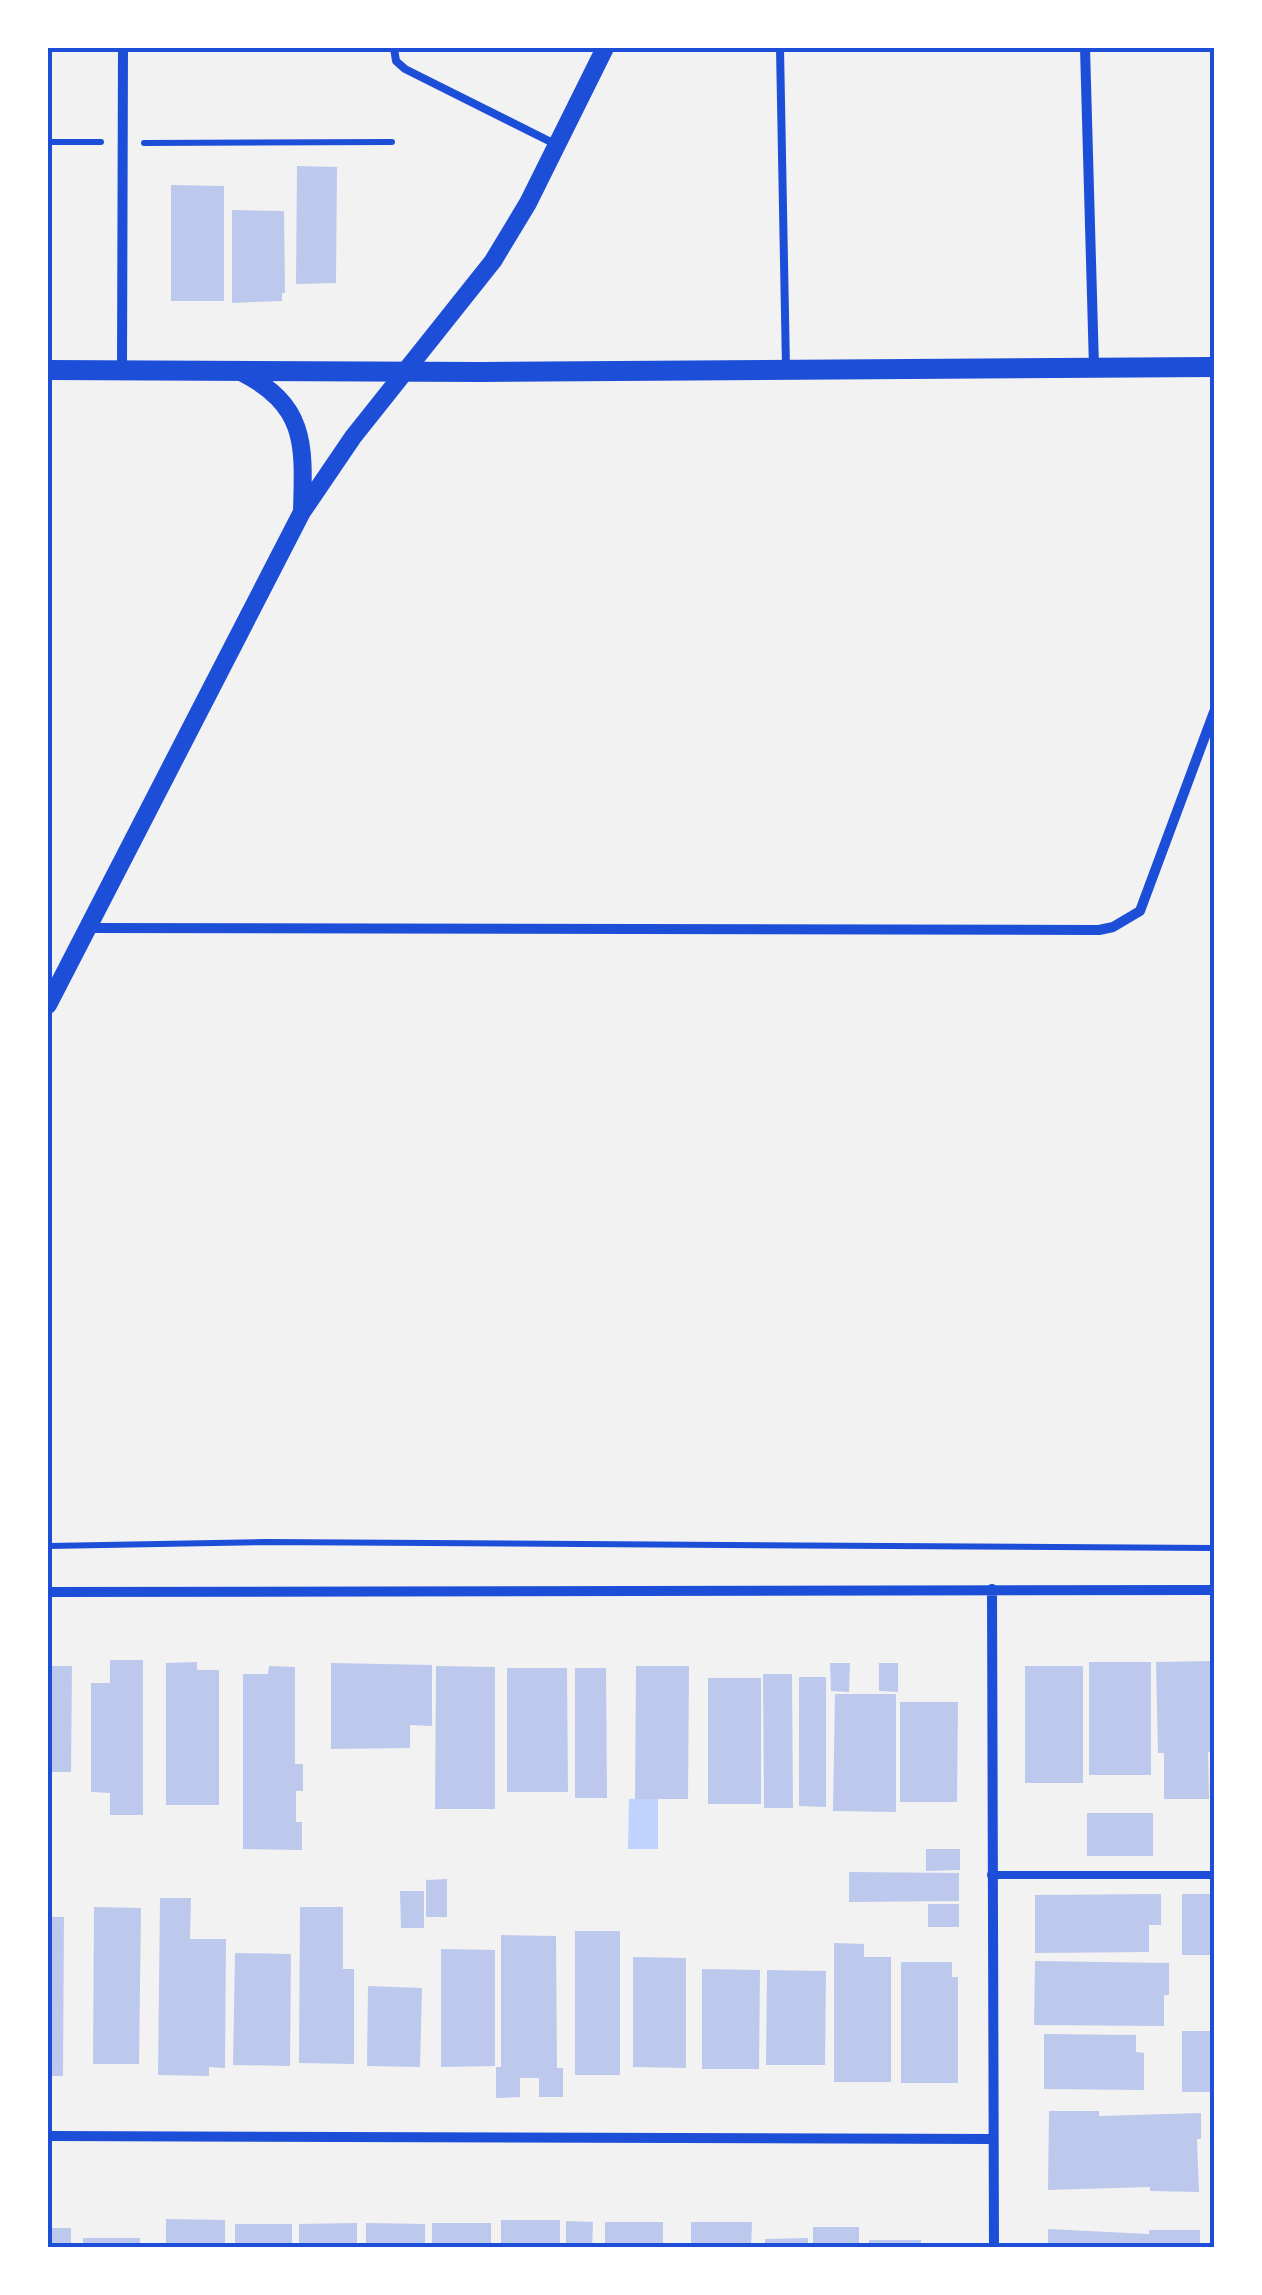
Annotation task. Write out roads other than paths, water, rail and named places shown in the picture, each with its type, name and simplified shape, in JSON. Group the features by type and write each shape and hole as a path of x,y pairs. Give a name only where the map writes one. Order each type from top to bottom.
{"main road":[{"path":"48,370 1214,367"}],"street":[{"path":"122,370 124,48"},
{"path":"48,1005 302,512 353,437 493,261 528,203 605,48"},
{"path":"1085,48 1094,368"},
{"path":"241,372 267,386 298,426 302,446 302,512"},
{"path":"86,928 1099,930 1130,919 1140,911 1214,712"},
{"path":"992,1589 994,2248"},
{"path":"48,1592 1214,1590"},
{"path":"51,2136 993,2139"}],"lane":[{"path":"394,48 396,60 405,69 556,144"},
{"path":"780,48 786,370"},
{"path":"991,1875 1214,1875"}],"water":[{"path":"629,1799 658,1799 658,1849 628,1849"}]}
